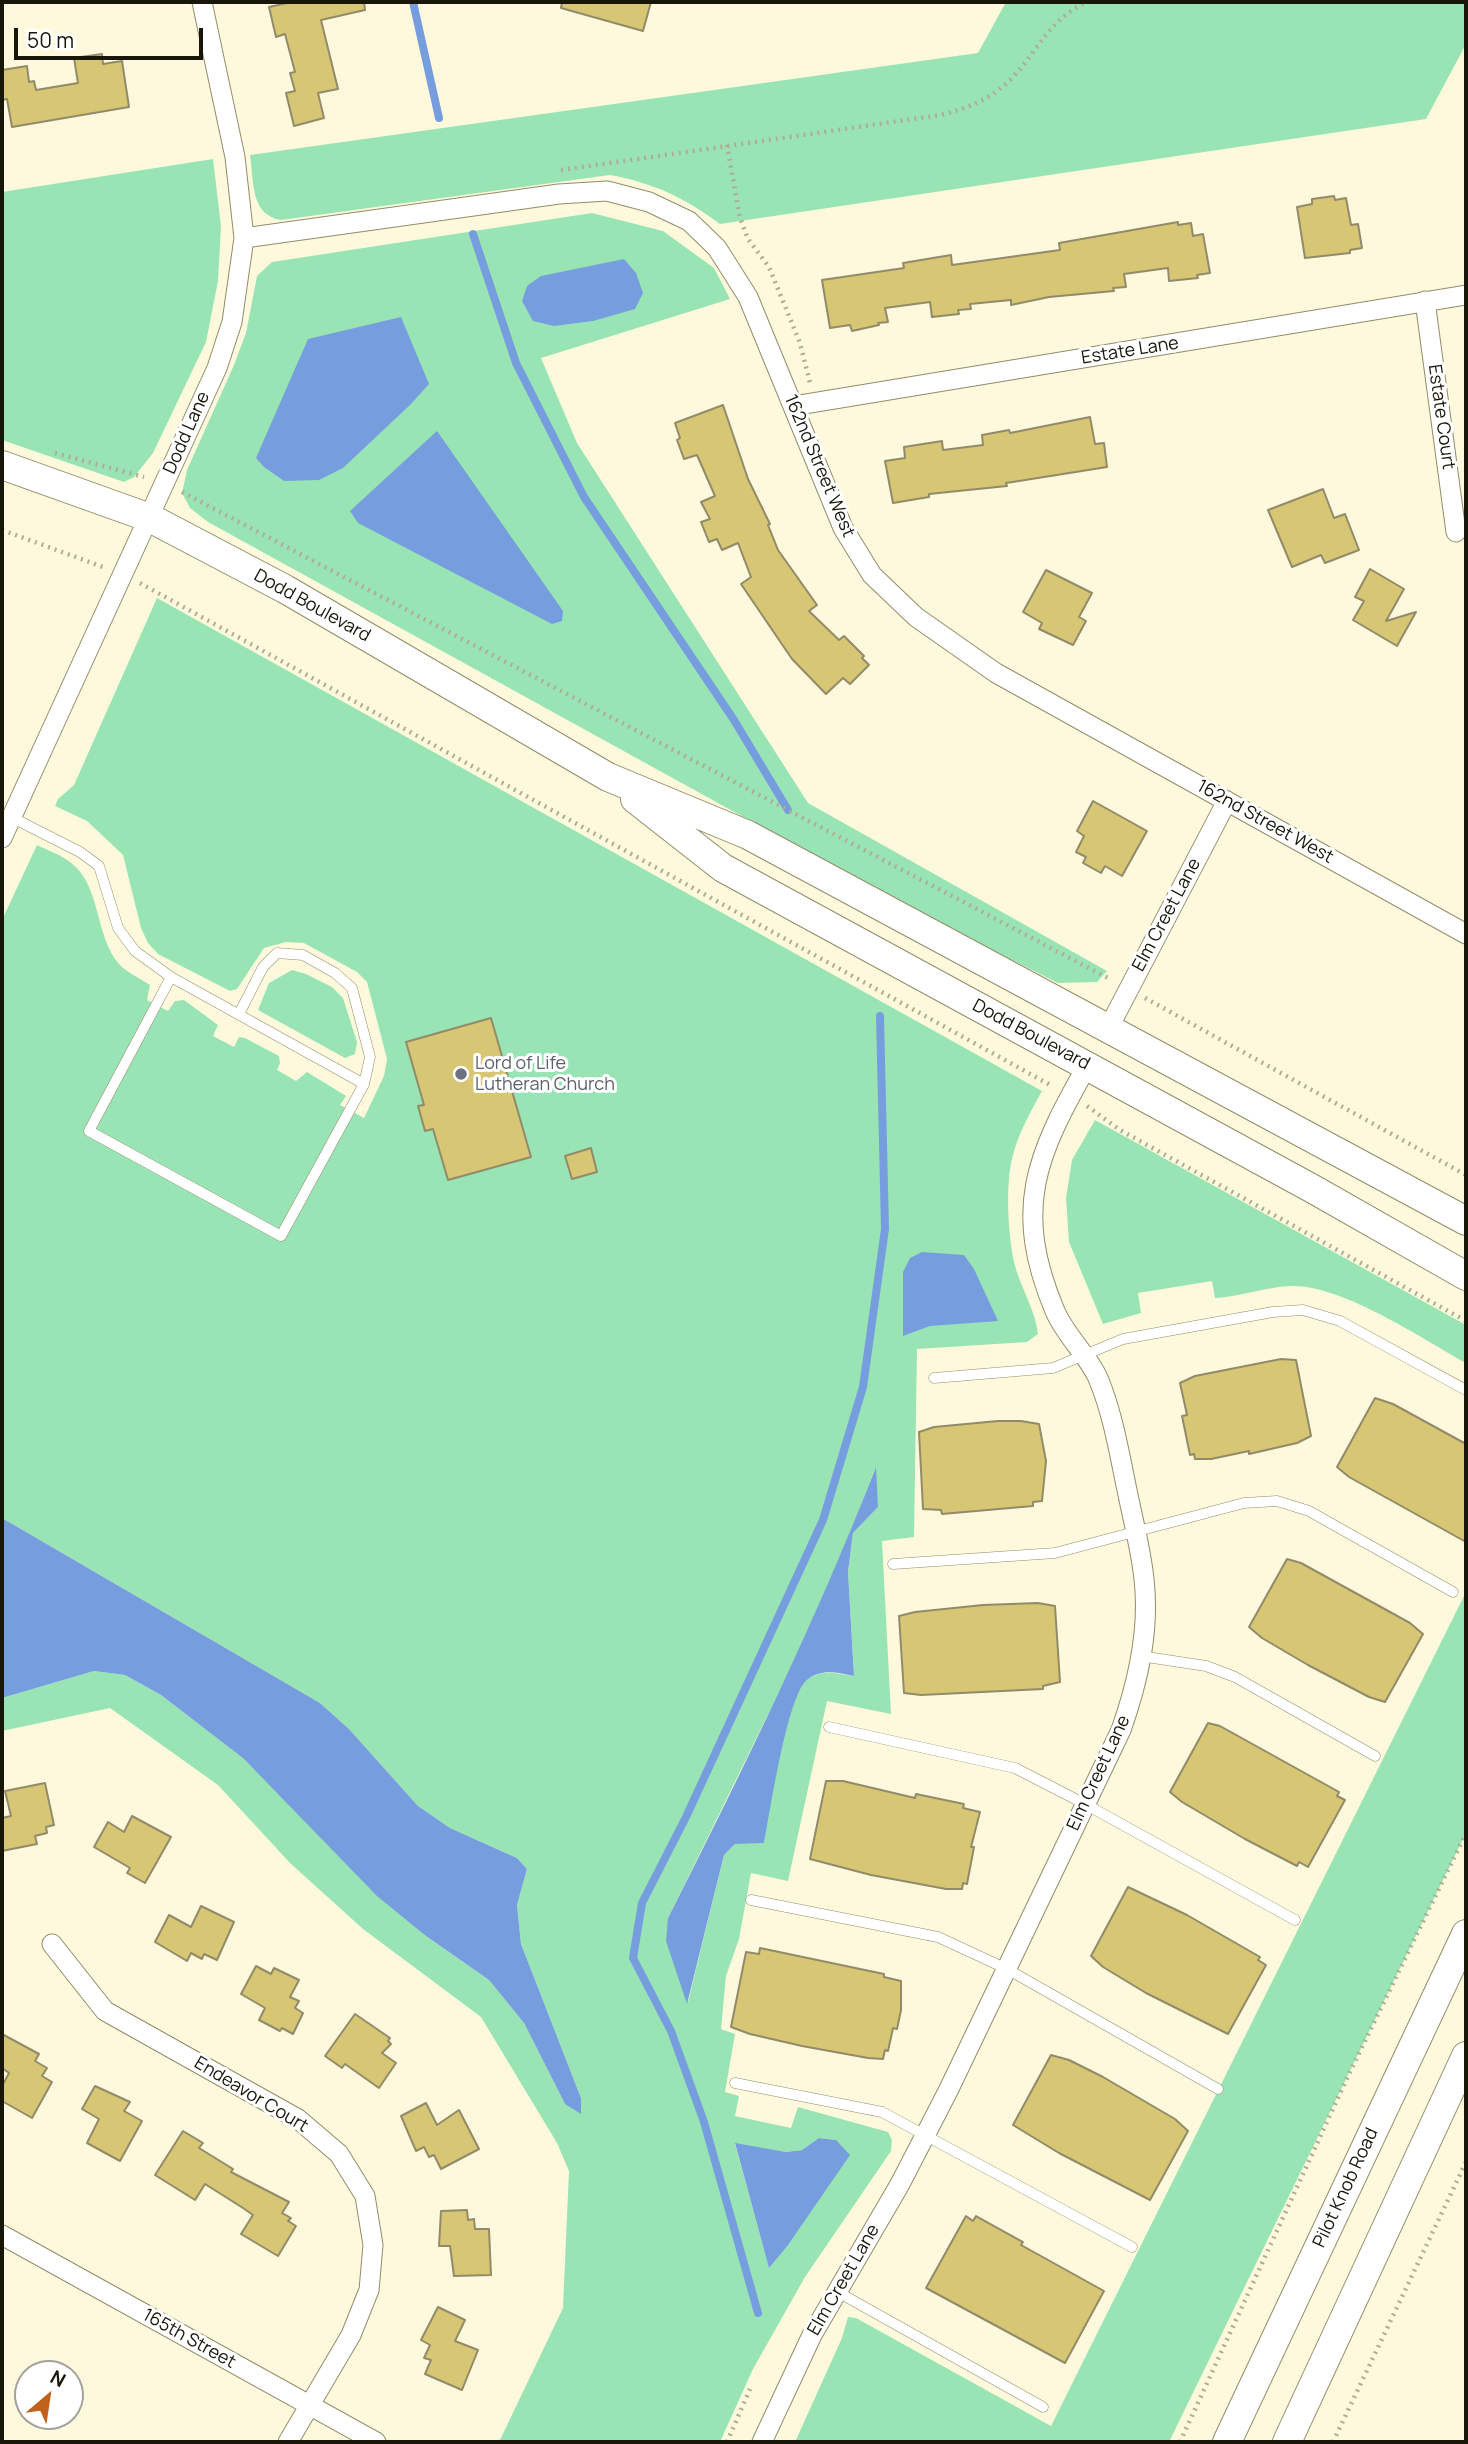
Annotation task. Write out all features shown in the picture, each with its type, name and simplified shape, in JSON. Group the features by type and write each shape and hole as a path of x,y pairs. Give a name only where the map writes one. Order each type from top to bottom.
{"street":[{"name":"Dodd Lane","path":"2,838 7,815 165,483 220,357 232,322 244,238 235,157 202,2"},
{"name":"162nd Street West","path":"244,238 559,194 607,191 649,202 689,221 718,248 748,296 843,528 872,575 916,617 996,673 1466,934"},
{"name":"Estate Lane","path":"793,406 1466,295"},
{"name":"Estate Court","path":"1426,301 1456,532"},
{"name":"Dodd Boulevard","path":"2,465 149,518 285,589 608,777 748,835 1466,1221"},
{"name":"Dodd Boulevard","path":"608,777 723,868 1313,1189 1466,1276"},
{"name":"Elm Creet Lane","path":"1108,1029 1227,801"},
{"name":"Elm Creet Lane","path":"762,2442 812,2334 926,2135 1121,1730 1136,1688 1145,1627 1144,1579 1113,1419 1097,1375 1056,1313 1037,1258 1032,1207 1040,1160 1056,1120 1087,1066"},
{"name":"Pilot Knob Road","path":"1227,2442 1466,1934"},
{"name":"Endeavor Court","path":"52,1944 105,2011 298,2119 339,2154 365,2196 373,2245 369,2290 351,2335 288,2442"},
{"path":"1287,2442 1466,2056"},
{"name":"165th Street","path":"2,2235 376,2442"}],"lane":[{"path":"7,815 80,852 99,866 118,928 135,951 171,977 364,1084"},
{"path":"171,977 89,1131 281,1236 364,1084 370,1058 352,988 335,972 303,955 277,953 263,967 239,1014"},
{"path":"934,1378 1053,1368 1123,1339 1273,1312 1303,1310 1340,1321 1466,1390"},
{"path":"893,1564 1055,1553 1244,1503 1277,1501 1309,1511 1452,1592"},
{"path":"1140,1656 1206,1666 1235,1677 1375,1756"},
{"path":"829,1727 1015,1768 1295,1920"},
{"path":"751,1900 937,1937 1007,1969 1218,2088"},
{"path":"735,2082 882,2112 1132,2247"},
{"path":"835,2291 1043,2407"}],"path":[{"path":"549,171 941,115 964,109 999,90 1015,75 1055,23 1086,2"},
{"path":"727,145 740,218 748,239 769,267 800,343 815,403"},
{"path":"52,453 165,483 1129,989 1466,1175"},
{"path":"2,530 149,587 1040,1081 1071,1095 1120,1130 1466,1321"},
{"path":"1180,2442 1348,2076 1466,1833"},
{"path":"1333,2442 1466,2162"},
{"path":"727,2442 750,2389"}],"green space":[{"path":"1006,2 1466,2 1466,44 1426,119 720,224 694,206 668,193 641,182 610,175 281,220 264,211 255,195 250,155 978,53"},
{"path":"213,159 221,226 218,281 206,342 153,453 134,477 124,482 2,440 2,192"},
{"path":"592,213 663,231 714,268 730,299 541,358 577,443 808,803 1107,971 1097,982 1058,983 903,905 208,522 190,508 182,493 187,470 246,333 257,276 272,262"},
{"path":"157,598 1042,1091 1016,1146 1010,1166 1008,1194 1014,1262 1034,1315 1038,1334 1027,1342 917,1349 914,1537 882,1541 891,1714 827,1701 788,1881 751,1873 739,1939 726,1976 721,2029 735,2034 725,2092 739,2096 735,2116 791,2128 798,2107 888,2132 892,2140 891,2151 805,2277 753,2369 720,2442 499,2442 563,2308 569,2171 557,2143 481,2017 363,1929 290,1863 218,1785 110,1708 2,1731 2,1698 94,1671 125,1675 161,1695 244,1759 426,1936 489,1980 524,2023 565,2104 581,2098 521,1944 517,1905 527,1869 517,1858 450,1828 418,1806 349,1729 320,1703 2,1518 2,920 37,845 66,859 80,872 88,884 111,952 122,967 150,985 147,1000 168,1011 175,1001 184,1000 218,1025 213,1036 234,1047 239,1037 245,1038 279,1056 277,1070 296,1081 307,1072 346,1096 340,1105 364,1118 384,1076 387,1059 367,982 357,972 304,943 286,942 264,948 237,989 230,991 158,954 148,943 141,928 123,855 87,821 55,806 58,799 74,785","holes":["875,1469 878,1507 853,1533 848,1572 854,1676 818,1674 807,1680 800,1689 735,1844 724,1855 688,2002 668,1918 786,1678 840,1559","820,2138 836,2140 769,2267 735,2144 786,2152 802,2150"]},
{"path":"292,970 332,987 343,998 357,1042 355,1054 345,1058 258,1010 269,983"},
{"path":"1095,1120 1466,1325 1466,1363 1380,1314 1333,1294 1310,1288 1290,1286 1215,1298 1212,1281 1138,1293 1141,1313 1103,1324 1069,1242 1066,1198 1072,1160"},
{"path":"1466,1592 1466,1833 1169,2442 795,2442 842,2338 848,2317 856,2318 1051,2426"}],"water":[{"path":"624,259 636,273 643,293 635,309 593,321 554,326 533,321 522,301 527,286 541,276"},
{"path":"401,317 429,384 411,404 343,468 319,480 284,481 264,467 256,458 308,339"},
{"path":"437,431 563,611 562,621 552,624 358,523 350,511"},
{"path":"922,1252 964,1255 974,1269 998,1321 930,1326 903,1336 903,1272 910,1258"},
{"path":"876,1467 878,1507 853,1533 848,1572 854,1676 830,1672 818,1674 807,1680 800,1690 786,1731 764,1843 735,1844 724,1855 687,2004 666,1941 668,1918 778,1695 829,1582"},
{"path":"2,1518 320,1703 349,1729 418,1806 450,1828 517,1858 527,1869 517,1905 521,1944 581,2098 581,2114 565,2104 524,2023 489,1980 426,1936 377,1896 244,1759 161,1695 125,1675 94,1671 2,1698"},
{"path":"819,2138 836,2140 850,2155 769,2268 735,2143 786,2152 802,2150"}],"building":[{"path":"292,2 364,2 365,10 321,20 338,89 318,93 324,118 294,126 286,93 295,91 290,73 295,72 285,34 276,37 269,7"},
{"path":"562,2 651,2 643,31 561,8"},
{"path":"102,54 103,64 122,61 129,107 12,127 7,99 2,100 2,70 27,66 29,82 34,81 36,90 78,83 74,58"},
{"path":"1334,196 1335,200 1346,198 1351,225 1358,224 1362,248 1350,250 1350,253 1305,258 1297,207 1312,204 1312,199"},
{"path":"1178,222 1178,225 1191,223 1193,236 1203,234 1210,273 1197,275 1198,278 1169,281 1168,268 1124,274 1126,287 1113,288 1114,291 1049,297 1011,305 1011,300 970,304 971,309 958,310 959,314 932,317 930,302 885,308 888,322 852,331 850,325 830,328 822,280 904,268 903,263 951,255 952,265 1060,250 1059,243"},
{"path":"723,405 748,479 770,524 768,525 778,550 817,605 809,611 839,640 844,636 869,665 850,684 843,678 826,694 792,659 741,584 751,577 738,543 722,550 717,539 709,542 701,522 710,519 701,502 715,496 697,455 684,459 677,440 680,438 675,423"},
{"path":"1090,417 1095,444 1104,443 1107,467 1006,483 1007,486 929,494 929,497 893,503 885,461 905,458 904,447 942,441 943,450 983,445 982,435 1009,430 1010,433"},
{"path":"1323,489 1334,518 1345,514 1359,550 1325,563 1321,555 1292,567 1268,510"},
{"path":"1370,569 1404,589 1386,621 1416,612 1397,646 1353,620 1364,601 1355,597"},
{"path":"1046,570 1092,593 1079,617 1086,621 1073,645 1039,629 1042,623 1023,612"},
{"path":"1093,801 1147,831 1122,876 1105,866 1101,873 1083,863 1086,857 1076,852 1084,836 1077,831"},
{"name":"Lord of Life Lutheran Church","path":"491,1018 531,1157 448,1180 433,1129 425,1131 418,1106 424,1105 406,1042"},
{"path":"591,1148 597,1172 572,1179 565,1156"},
{"path":"1281,1359 1296,1360 1311,1436 1297,1443 1249,1454 1249,1451 1211,1459 1195,1459 1194,1454 1190,1455 1182,1416 1187,1415 1180,1383 1195,1376"},
{"path":"1375,1398 1393,1404 1466,1444 1466,1542 1349,1477 1337,1467"},
{"path":"998,1421 1039,1424 1046,1461 1042,1501 1033,1502 1033,1506 942,1514 941,1510 923,1509 919,1432 934,1427"},
{"path":"1287,1559 1301,1563 1410,1623 1423,1634 1385,1702 1369,1697 1308,1665 1262,1638 1249,1627"},
{"path":"1038,1603 1055,1606 1060,1682 1043,1686 1043,1689 921,1695 904,1693 899,1616 983,1605"},
{"path":"1208,1723 1220,1726 1339,1792 1337,1796 1345,1800 1308,1867 1299,1862 1297,1866 1245,1839 1182,1802 1170,1792"},
{"path":"826,1781 843,1781 915,1798 916,1794 964,1804 963,1808 980,1812 971,1847 974,1847 967,1884 963,1883 962,1889 946,1889 871,1875 810,1859"},
{"path":"45,1783 54,1825 46,1827 47,1833 35,1836 37,1844 2,1851 2,1818 11,1816 5,1791"},
{"path":"132,1816 171,1837 145,1883 127,1873 130,1868 94,1847 108,1822 124,1832"},
{"path":"1128,1887 1187,1915 1260,1957 1258,1960 1266,1965 1228,2034 1146,1993 1103,1967 1091,1956"},
{"path":"201,1906 234,1922 217,1960 204,1954 202,1959 191,1953 187,1961 155,1942 169,1915 191,1927"},
{"path":"760,1948 884,1974 884,1977 901,1981 901,2010 897,2029 893,2028 888,2051 885,2050 883,2059 802,2046 731,2027 746,1952 759,1954"},
{"path":"256,1966 271,1974 274,1968 299,1980 290,1997 299,2001 295,2008 303,2013 293,2034 282,2028 280,2031 259,2020 265,2008 241,1994"},
{"path":"355,2014 390,2038 388,2041 391,2044 382,2053 396,2063 379,2088 345,2064 342,2068 325,2056"},
{"path":"2,2034 39,2054 35,2061 47,2068 42,2076 52,2082 32,2118 2,2101 2,2086 9,2073 2,2068"},
{"path":"1051,2055 1069,2060 1103,2077 1175,2119 1188,2131 1150,2200 1059,2153 1013,2125"},
{"path":"95,2086 130,2102 124,2111 142,2121 120,2161 87,2143 99,2119 82,2109"},
{"path":"426,2103 437,2125 459,2110 479,2149 441,2169 434,2155 429,2157 424,2147 416,2151 401,2116"},
{"path":"183,2131 203,2143 199,2148 233,2169 231,2172 289,2202 282,2213 291,2218 288,2221 296,2226 278,2256 241,2234 253,2215 243,2208 205,2184 195,2200 155,2175"},
{"path":"467,2210 468,2220 474,2219 475,2229 489,2229 491,2275 454,2276 450,2246 439,2246 441,2211"},
{"path":"966,2216 973,2221 976,2216 1023,2242 1021,2245 1104,2291 1065,2363 926,2288"},
{"path":"438,2307 465,2320 455,2341 478,2350 462,2390 425,2374 431,2360 424,2358 430,2345 421,2340"}],"waterway":[{"path":"413,2 439,118"},
{"path":"473,234 516,363 584,497 734,720 788,810"},
{"path":"758,2313 704,2122 671,2031 633,1958 642,1903 686,1817 823,1520 863,1387 885,1229 880,1016"}],"place":[{"name":"Lord of Life Lutheran Church","path":"461,1074"}]}
